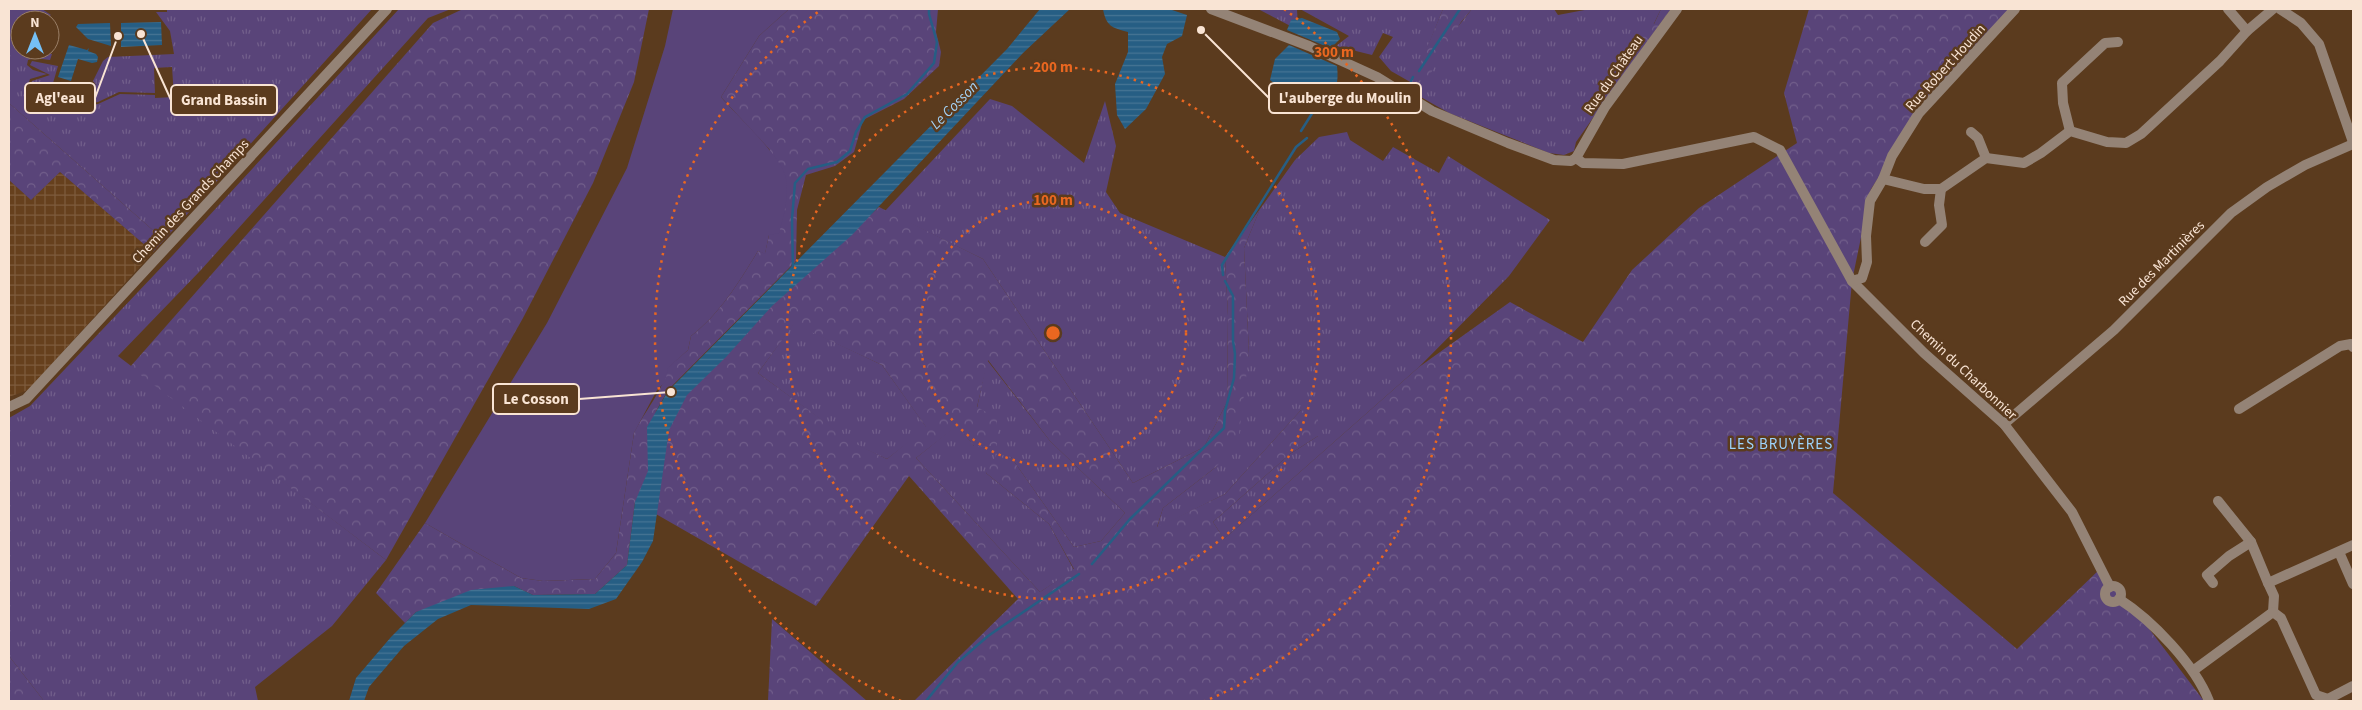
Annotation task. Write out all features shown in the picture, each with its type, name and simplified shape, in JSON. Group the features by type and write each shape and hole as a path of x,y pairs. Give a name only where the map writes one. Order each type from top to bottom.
{"street":[{"name":"Chemin des Grands Champs","path":"9,407 26,399 387,9"},
{"name":"Chemin du Charbonnier","path":"1211,9 1309,46 1377,77 1432,111 1554,160 1570,161 1576,158 1582,163 1623,164 1754,137 1780,150 1852,281 1924,353 2004,424 2072,512 2110,587 2119,590 2119,599 2135,609 2194,670"},
{"name":"Rue du Château","path":"1576,158 1605,107 1677,9"},
{"name":"Rue Robert Houdin","path":"1852,281 1862,278 1866,262 1866,236 1870,201 1883,179 1892,156 1919,113 2015,9"},
{"path":"2228,9 2247,31"},
{"path":"2070,131 2107,142 2126,143 2141,134 2220,61 2247,31 2272,9"},
{"path":"2280,9 2301,23 2319,44 2353,143"},
{"path":"2070,131 2063,103 2062,83 2105,43 2118,42"},
{"path":"1883,179 1924,189 1942,189 1986,158 2024,163 2070,131"},
{"path":"1970,132 1978,138 1986,158"},
{"name":"Rue des Martinières","path":"2004,424 2070,369 2133,312 2231,213 2267,187 2353,143"},
{"path":"1925,242 1942,225 1939,205 1942,189"},
{"path":"2239,408 2340,346 2351,344 2353,347"},
{"path":"2218,501 2251,542 2274,596 2273,612"},
{"path":"2213,583 2207,575 2229,556 2251,542"},
{"path":"2268,583 2353,546"},
{"path":"2339,552 2353,584"},
{"path":"2209,701 2194,670 2273,612"},
{"path":"2273,612 2281,618 2316,695 2328,699 2353,686"}],"shaded area":[{"path":"60,172 153,252 28,390 9,397 9,180 31,200"}],"green space":[{"path":"9,9 44,10 10,10 10,60 28,60 27,65 33,70 47,74 30,79 28,85 31,90 49,96 72,109 98,104 120,94 155,95 155,98 174,97 172,67 154,68 155,93 119,92 98,102 77,106 81,104 83,96 79,89 71,88 66,92 65,100 69,105 30,85 32,81 50,75 30,65 32,61 58,66 53,83 80,87 92,83 96,85 93,81 103,61 108,57 174,54 170,31 156,12 167,12 167,9 372,9 164,240 9,103"},
{"path":"399,9 451,9 428,18 200,271 118,356 386,560 332,626 255,687 258,701 44,701 9,656 9,418 30,406 173,255"},
{"path":"463,9 649,9 634,82 593,183 523,318 386,560 130,367 433,23"},
{"path":"673,9 789,9 759,36 721,97 758,136 777,159 783,170 787,192 781,226 779,233 769,235 765,254 758,251 720,308 691,336 688,350 668,368 665,382 657,390 634,433 616,553 595,579 543,581 521,578 425,523 547,323 627,168 665,46"},
{"path":"789,9 938,9 936,32 941,52 939,66 904,99 863,120 854,152 835,166 806,175 797,210 796,261 668,390 655,413 879,207 983,259 1133,483 1204,447 1227,402 1228,316 1225,257 1260,209 1244,248 1249,354 1238,442 1216,467 1163,508 1157,527 1225,494 1301,410 1318,416 1318,436 1290,454 1213,522 1224,539 1419,367 1510,302 1583,342 1632,270 1699,208 1797,143 1784,93 1809,9 2017,9 1935,92 1871,189 1852,281 1833,493 2017,649 2102,567 2204,701 914,701 1018,599 909,476 816,606 635,502 627,565 595,594 533,595 514,586 416,612 405,623 376,593 425,523 521,578 543,581 595,579 616,553 634,433 658,392 667,368 688,350 691,336 720,308 758,251 765,253 769,235 770,150 721,97 759,36","holes":["794,324 882,365 926,427 887,459 854,443 758,373","988,360 1050,441 1125,513 1101,541 1074,547 1011,457 997,454 986,473 1049,524 1074,569 1040,592 916,458 957,426 974,446 997,446 997,418 977,407"]},
{"path":"1258,9 1297,9 1298,30"},
{"path":"1300,9 1443,9 1413,83 1472,9 1554,9 1558,15 1590,9 1661,9 1641,50 1576,142 1574,151 1564,155 1549,153 1449,113 1412,92 1412,83 1391,71 1379,57 1393,37 1383,33 1372,55 1336,46 1349,36"},
{"path":"1443,9 1472,9 1461,22 1428,78 1412,83"},
{"path":"1661,9 1671,9 1641,50 1631,46 1641,26 1654,24"},
{"path":"990,99 1012,106 1084,163 1105,101 1116,146 1106,192 1120,213 1225,257 1228,316 1227,402 1204,447 1133,483 983,259 885,211"},
{"path":"9,103 164,240 153,252 60,172 31,200 9,180"},
{"path":"1347,132 1350,140 1383,161 1393,147 1439,173 1448,156 1550,220 1509,276 1419,367 1224,539 1213,522 1290,454 1318,436 1301,410 1225,494 1157,528 1163,508 1216,467 1249,354 1244,248 1260,209 1295,160 1319,137"},
{"path":"794,323 882,365 927,428 887,459 854,444 758,373"},
{"path":"987,360 1050,441 1125,513 1101,541 1074,547 1011,457 986,473 1049,524 1074,570 1040,592 916,458 957,425 974,446 977,408"},
{"path":"772,619 867,701 768,701"},
{"path":"9,656 44,701 9,701"}],"water":[{"path":"1040,9 1070,9 1023,53 852,235 772,306 726,357 687,395 669,430 653,541 642,562 616,599 589,609 471,605 438,619 404,646 369,687 364,701 349,701 356,678 391,637 416,612 471,590 514,586 533,595 595,594 627,565 635,502 648,471 647,427 668,391 1007,49"},
{"path":"1103,9 1169,9 1187,15 1182,36 1167,44 1162,57 1165,74 1146,109 1125,129 1117,115 1115,84 1128,52 1128,32 1108,23"},
{"path":"1302,18 1337,32 1340,39 1333,46 1325,46 1287,30 1291,20"},
{"path":"161,22 162,45 121,47 121,23"},
{"path":"110,23 111,46 88,39 76,27 78,24"},
{"path":"69,45 87,50 89,48 88,51 96,54 98,57 97,62 92,63 78,59 71,81 58,77"},
{"path":"1289,45 1337,66 1338,78 1336,88 1324,107 1293,98 1270,80 1275,59"}],"waterway":[{"path":"793,268 792,219 795,183 808,169 837,162 850,151 856,132 865,117 907,94 934,63 937,42 929,9"},
{"path":"1419,71 1460,9"},
{"path":"1411,81 1413,77"},
{"path":"1301,131 1318,104"},
{"path":"1223,275 1222,265 1296,147 1307,138"},
{"path":"1092,564 1130,519 1224,428 1225,411 1234,378 1235,354 1233,341 1233,296 1225,281"},
{"path":"926,701 958,662 988,636 1079,574"}],"place":[{"name":"L'auberge du Moulin","path":"1201,30"},
{"name":"Grand Bassin","path":"141,34"},
{"name":"Agl'eau","path":"118,36"},
{"name":"Le Cosson","path":"671,392"}],"district":[{"name":"LES BRUYÈRES","path":"1781,444"}]}
